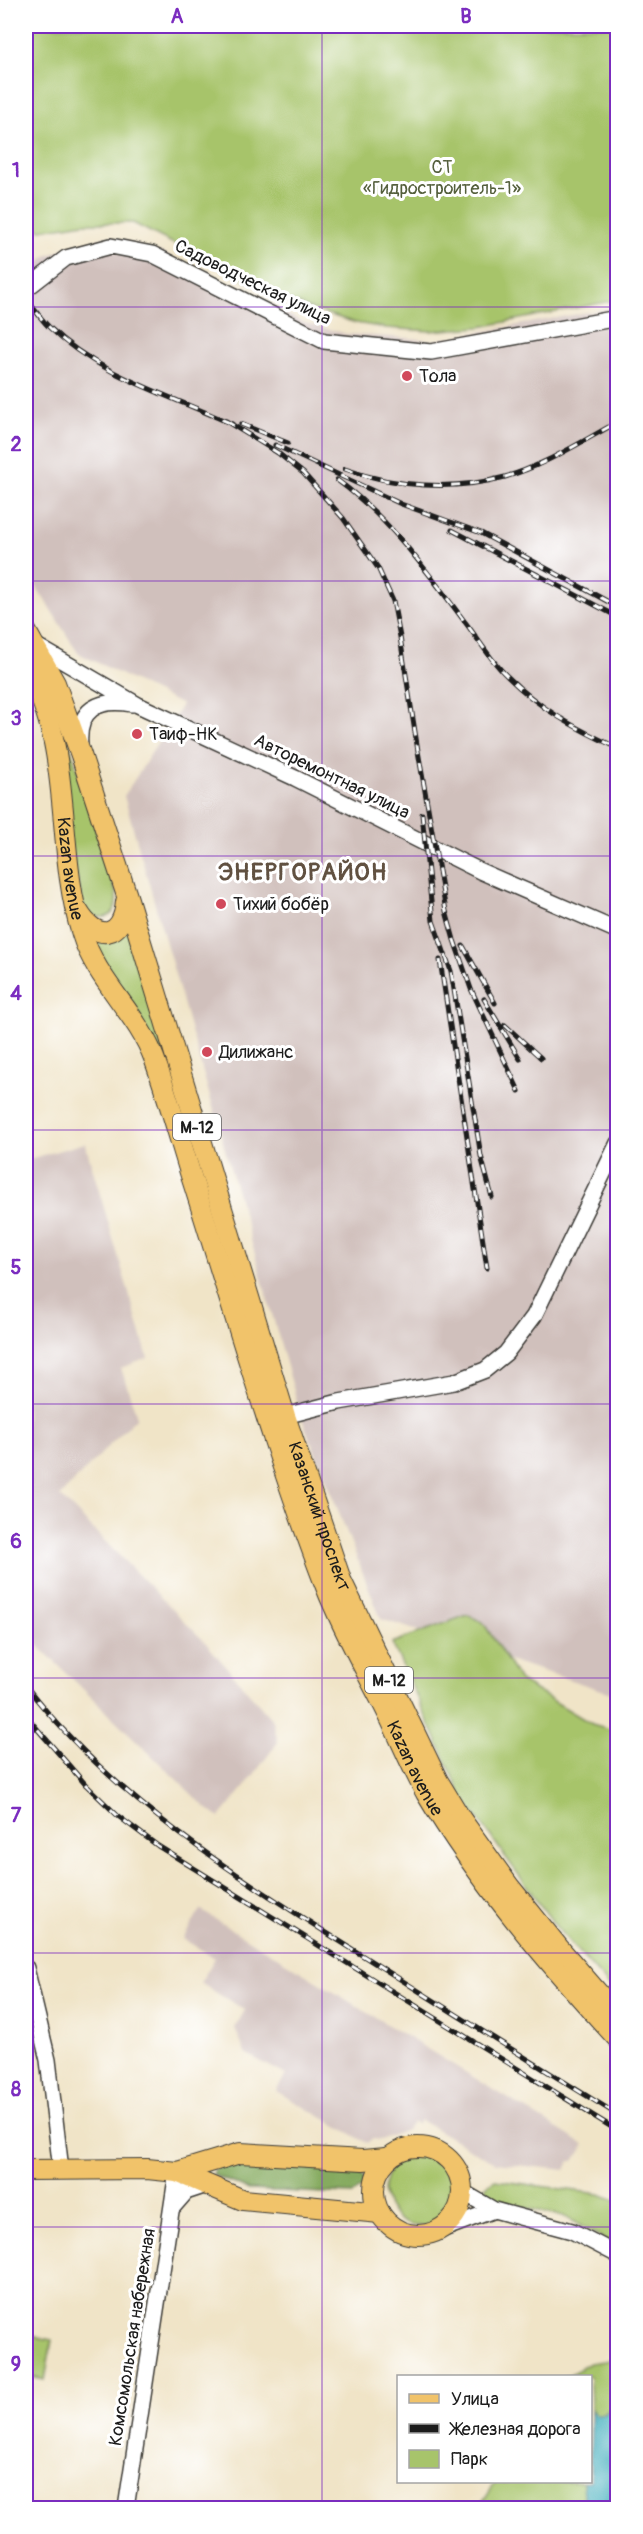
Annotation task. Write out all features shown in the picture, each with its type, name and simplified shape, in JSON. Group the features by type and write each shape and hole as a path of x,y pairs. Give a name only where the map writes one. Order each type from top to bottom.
{"main road":[{"name":"Kazan avenue","path":"30,638 55,682 127,896"},
{"name":"Kazan avenue","path":"26,668 43,703 58,758 68,872 74,904 90,957 153,1054 319,1542"},
{"path":"74,904 86,925 98,932 110,933 120,926 125,916 127,896"},
{"name":"Казанский проспект","path":"127,896 285,1416 319,1542 334,1584 438,1781 461,1819 537,1922 618,2016"},
{"name":"Kazan avenue","path":"334,1584 342,1626 424,1789 449,1829 497,1896 546,1958 618,2039"},
{"path":"177,2172 240,2153 363,2160 387,2158 411,2147 424,2147 435,2150 448,2158 456,2167 460,2177 463,2192 456,2215 446,2226 433,2233 419,2236 406,2234 393,2228 380,2213 375,2200 376,2176 387,2158"},
{"path":"26,2170 147,2169 177,2172 243,2200 380,2213"}],"street":[{"name":"Садоводческая улица","path":"26,289 66,258 111,246 152,254 324,341 431,352 618,318"},
{"name":"Авторемонтная улица","path":"30,638 138,705 295,778 480,871 618,931"},
{"path":"81,755 79,731 84,717 93,708 103,702 138,705"},
{"path":"285,1416 339,1402 454,1382 485,1370 506,1353 534,1316 618,1143"},
{"path":"26,1968 48,2060 61,2170"},
{"name":"Комсомольская набережная","path":"126,2508 177,2172"},
{"path":"171,2211 186,2192 207,2185"},
{"path":"463,2192 494,2210 572,2231 618,2255"},
{"path":"433,2233 494,2210"}],"shaded area":[{"path":"106,237 161,252 305,323 347,334 434,340 617,307 617,1695 381,1619 302,1419 124,796 182,705 78,653 29,575 26,550 26,273 48,255"},
{"path":"85,1143 148,1358 121,1368 137,1417 60,1496 205,1642 273,1721 278,1742 219,1818 26,1634 26,1160"},
{"path":"200,1910 584,2145 574,2161 570,2161 566,2170 495,2163 420,2120 417,2124 413,2122 406,2130 381,2140 372,2139 367,2143 276,2091 286,2075 245,2053 235,2028 245,2010 200,1983 215,1958 183,1939"}],"green space":[{"name":"СТ «Гидростроитель-1»","path":"26,26 617,26 617,300 480,327 430,331 386,328 356,323 308,308 260,288 133,223 84,223 41,230 33,225 26,206"},
{"path":"26,640 52,690 116,893 115,908 109,916 98,917 84,911 32,662 26,653"},
{"path":"129,928 176,1092 151,1041 92,941 113,941"},
{"path":"467,1615 483,1622 520,1681 592,1724 617,1731 617,1995 557,1928 463,1798 392,1643"},
{"path":"420,2154 440,2160 450,2170 456,2190 450,2210 440,2220 420,2226 400,2220 390,2210 384,2190 390,2170 400,2160"},
{"path":"257,2160 357,2169 367,2185 353,2194 249,2190 213,2175 215,2168"},
{"path":"495,2180 599,2194 617,2200 617,2246 563,2216 493,2201 484,2196 486,2186"},
{"path":"31,2336 52,2340 45,2380 26,2376"},
{"path":"617,2359 618,2385 615,2400 605,2412 597,2415 592,2411 592,2375 569,2375 590,2363"},
{"path":"495,2483 583,2483 585,2508 479,2508"}],"water":[{"path":"617,2399 617,2508 585,2508 583,2483 592,2483 592,2411 597,2415 606,2413"}],"railway":[{"path":"26,298 49,327 90,359 136,383 232,424"},
{"path":"226,421 278,453 303,473 343,518 378,568 393,601 446,911 471,989 519,1091"},
{"path":"345,469 384,480 424,485 485,481 505,477 534,466 618,422"},
{"path":"241,424 288,443"},
{"path":"275,445 401,504 481,533 618,607"},
{"path":"337,480 374,511 406,546 507,676 533,699 559,717 618,748"},
{"path":"452,530 618,617"},
{"path":"422,814 433,921 451,971 481,1156 492,1197"},
{"path":"463,946 495,1003"},
{"path":"440,960 487,1268"},
{"path":"484,999 520,1059"},
{"path":"505,1025 541,1058"},
{"path":"26,1686 99,1766 139,1801 224,1866 618,2115"},
{"path":"26,1716 86,1785 118,1816 158,1846 618,2131"}],"place":[{"name":"Тола","path":"407,376"},
{"name":"Таиф-НК","path":"137,734"},
{"name":"Тихий бобёр","path":"221,904"},
{"name":"Дилижанс","path":"207,1052"}],"district":[{"name":"ЭНЕРГОРАЙОН","path":"303,872"}]}
